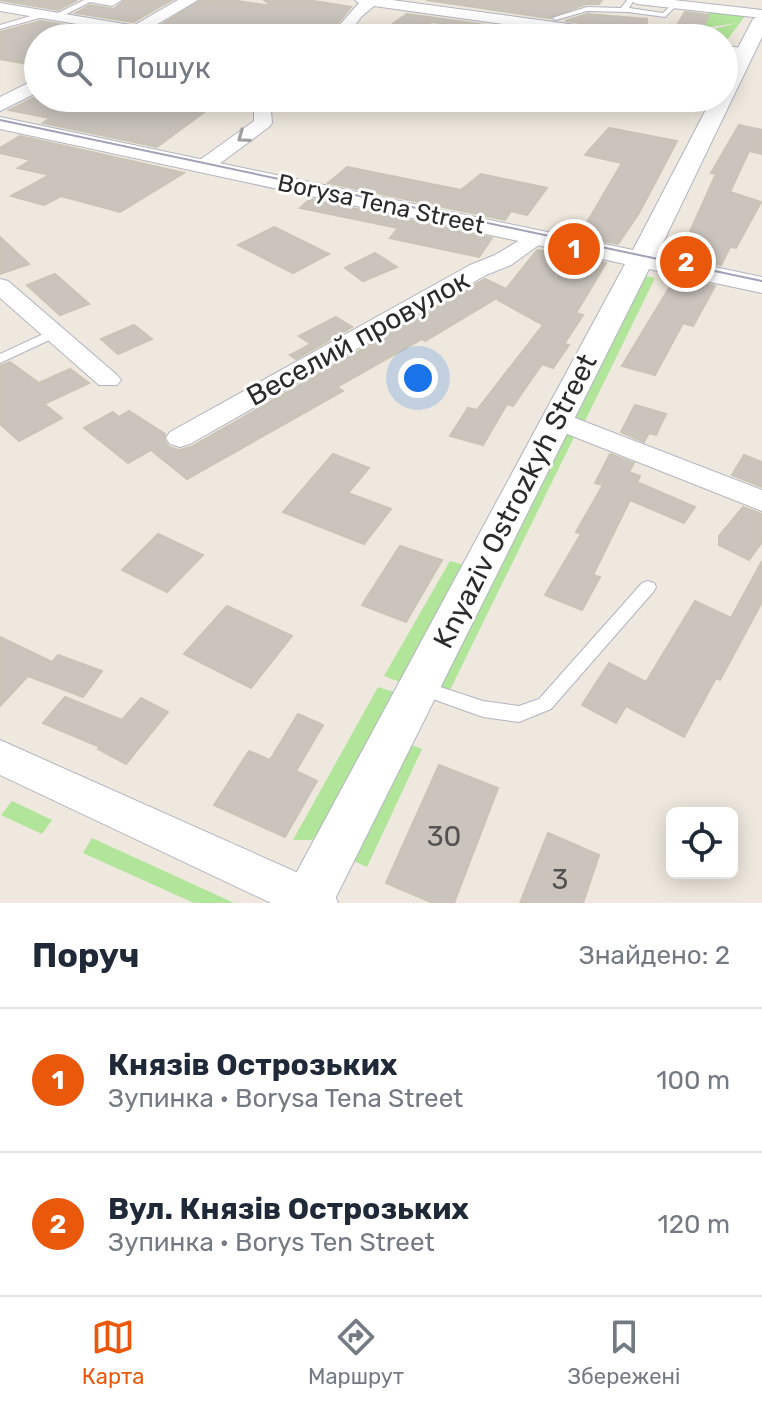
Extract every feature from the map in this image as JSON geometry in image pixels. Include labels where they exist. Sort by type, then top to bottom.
[{"type":"street","points":[[146,24],[190,0]]},
{"type":"street","points":[[349,24],[366,1],[526,24]]},
{"type":"street","points":[[632,5],[675,2],[762,17]]},
{"type":"street","points":[[0,7],[87,24]]},
{"type":"street","name":"Knyaziv Ostrozkyh Street","points":[[743,53],[762,17]]},
{"type":"street","points":[[0,105],[24,92]]},
{"type":"street","points":[[209,162],[263,123],[263,112]]},
{"type":"street","name":"Knyaziv Ostrozkyh Street","points":[[310,902],[715,112]]},
{"type":"street","points":[[0,114],[643,255],[762,274]]},
{"type":"street","name":"Borysa Tena Street","points":[[0,123],[209,162],[535,237],[643,255],[762,285]]},
{"type":"street","name":"Веселий провулок","points":[[180,438],[478,270],[503,260],[535,237]]},
{"type":"street","points":[[0,286],[108,380]]},
{"type":"street","points":[[557,420],[762,501]]},
{"type":"street","points":[[0,757],[310,902]]},
{"type":"lane","points":[[0,27],[50,15],[89,0],[112,4],[119,0]]},
{"type":"lane","points":[[631,0],[623,8],[632,5]]},
{"type":"lane","points":[[561,24],[587,9],[632,5]]},
{"type":"lane","points":[[0,359],[54,333]]},
{"type":"lane","points":[[419,687],[483,709],[519,714],[545,704],[648,587]]},
{"type":"green space","points":[[709,12],[745,16],[738,25],[703,24]]},
{"type":"green space","points":[[646,276],[655,278],[583,425],[573,422]]},
{"type":"green space","points":[[570,428],[577,431],[448,694],[439,690]]},
{"type":"green space","points":[[450,561],[464,565],[400,682],[384,676]]},
{"type":"green space","points":[[378,687],[394,692],[319,833],[312,840],[293,840]]},
{"type":"green space","points":[[412,745],[422,749],[367,867],[354,861]]},
{"type":"green space","points":[[12,801],[52,820],[42,834],[1,815]]},
{"type":"green space","points":[[92,838],[233,903],[194,903],[83,853]]},
{"type":"building","points":[[0,0],[77,0],[58,10]]},
{"type":"building","points":[[125,0],[172,0],[133,22],[76,13],[90,5],[114,9]]},
{"type":"building","points":[[201,0],[230,0],[272,6],[264,0],[308,0],[351,7],[337,24],[163,24]]},
{"type":"building","points":[[426,0],[602,0],[599,4],[586,4],[549,18]]},
{"type":"building","points":[[685,12],[709,15],[705,24],[678,24]]},
{"type":"building","points":[[407,14],[480,24],[432,22],[392,24]]},
{"type":"building","points":[[587,14],[647,19],[647,24],[565,21]]},
{"type":"building","points":[[41,21],[59,24],[30,24]]},
{"type":"building","points":[[24,26],[24,63],[0,59],[0,32]]},
{"type":"building","points":[[24,102],[24,112],[204,112],[157,147],[43,123],[50,118],[9,110]]},
{"type":"building","points":[[739,125],[762,130],[762,154],[749,151],[730,192],[761,202],[736,248],[730,247],[721,265],[685,258],[691,246],[684,245],[716,174],[711,173]]},
{"type":"building","points":[[609,128],[677,141],[639,213],[618,244],[579,236],[622,163],[585,155]]},
{"type":"building","points":[[20,136],[184,173],[120,212],[61,196],[44,205],[11,196],[50,175],[18,168],[31,160],[0,153],[0,148]]},
{"type":"building","points":[[347,167],[461,190],[481,174],[547,188],[527,215],[511,211],[505,220],[328,183]]},
{"type":"building","points":[[310,199],[492,238],[479,257],[390,238],[398,228],[300,208]]},
{"type":"building","points":[[274,227],[329,254],[293,273],[238,245]]},
{"type":"building","points":[[0,237],[29,264],[0,274]]},
{"type":"building","points":[[537,250],[606,263],[576,313],[583,315],[564,344],[569,345],[553,368],[542,364],[513,406],[507,404],[483,445],[450,436],[468,408],[477,410],[543,325],[498,300],[502,295],[425,341],[422,339],[337,387],[343,391],[187,479],[151,450],[128,463],[84,428],[113,412],[119,417],[129,411],[165,434],[164,440],[169,447],[179,450],[191,447],[485,279],[506,289]]},
{"type":"building","points":[[375,253],[397,267],[363,281],[345,268]]},
{"type":"building","points":[[55,274],[89,304],[60,315],[27,285]]},
{"type":"building","points":[[675,278],[715,286],[693,326],[683,323],[655,375],[622,366]]},
{"type":"building","points":[[336,317],[352,327],[296,359],[290,355],[311,344],[299,336]]},
{"type":"building","points":[[134,325],[152,339],[118,354],[101,339]]},
{"type":"building","points":[[10,362],[39,383],[70,369],[89,383],[44,404],[62,418],[19,441],[0,424],[0,366]]},
{"type":"building","points":[[635,405],[666,414],[656,435],[649,433],[644,442],[621,432]]},
{"type":"building","points":[[333,454],[369,468],[348,493],[391,509],[364,544],[283,512]]},
{"type":"building","points":[[610,454],[634,463],[629,472],[640,476],[637,482],[695,507],[684,523],[630,500],[593,575],[600,577],[582,610],[545,595],[581,534],[576,532],[603,485],[595,483]]},
{"type":"building","points":[[744,455],[762,462],[762,487],[732,475]]},
{"type":"building","points":[[743,507],[762,514],[762,542],[749,560],[719,545],[719,536]]},
{"type":"building","points":[[158,534],[203,555],[167,592],[122,570]]},
{"type":"building","points":[[400,546],[442,560],[406,622],[362,605]]},
{"type":"building","points":[[762,561],[762,602],[720,680],[716,678],[684,737],[626,706],[616,723],[582,705],[609,663],[646,682],[695,601],[731,618]]},
{"type":"building","points":[[227,606],[292,636],[251,688],[184,654]]},
{"type":"building","points":[[0,637],[52,662],[58,655],[102,671],[83,697],[28,676],[0,706]]},
{"type":"building","points":[[65,697],[122,720],[141,698],[168,712],[126,764],[98,749],[100,747],[43,723]]},
{"type":"building","points":[[298,714],[323,725],[296,771],[317,781],[285,837],[214,805],[249,751],[270,760]]},
{"type":"building","points":[[439,765],[498,788],[454,903],[433,903],[386,883]]},
{"type":"building","points":[[548,833],[599,855],[583,903],[520,903]]},
{"type":"tram line","points":[[0,120],[762,281]]},
{"type":"place","name":"Князів Острозьких","points":[[574,249]]},
{"type":"place","name":"Вул. Князів Острозьких","points":[[686,262]]}]
